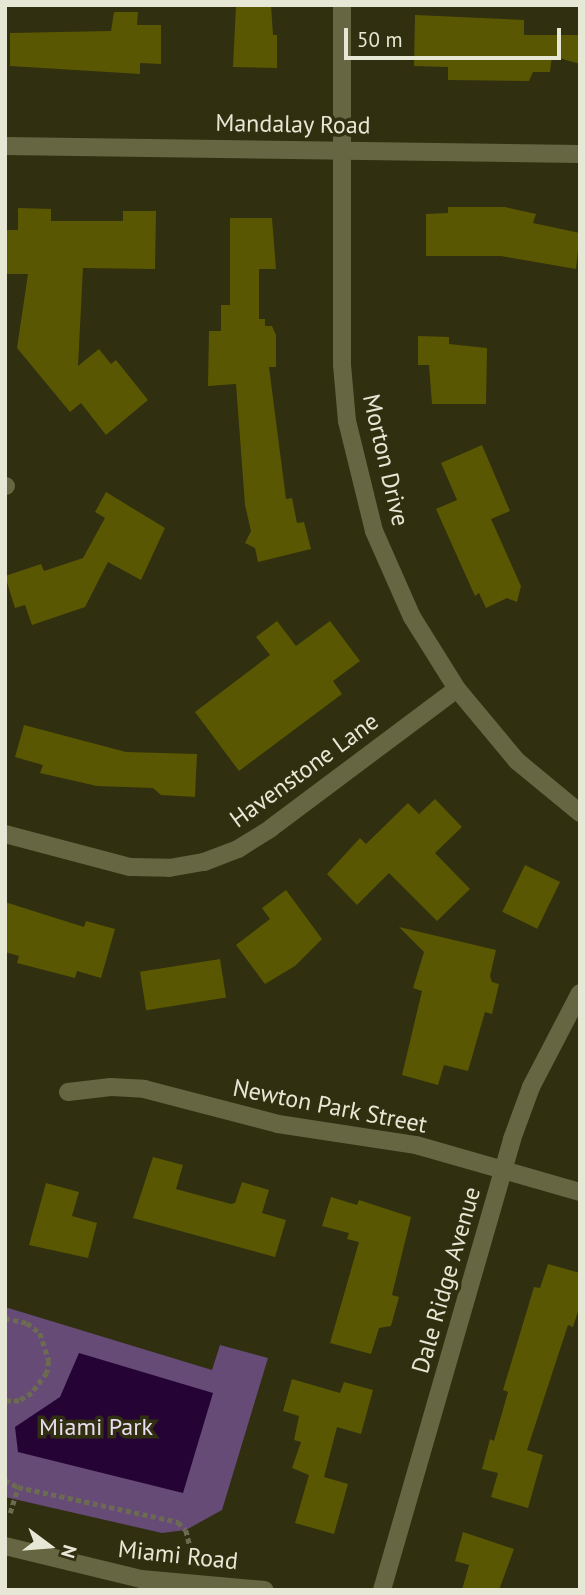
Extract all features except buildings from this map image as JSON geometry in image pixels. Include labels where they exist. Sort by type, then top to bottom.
[{"type":"street","name":"Morton Drive","points":[[342,5],[342,365],[359,477],[393,578],[457,689],[517,761],[580,813]]},
{"type":"street","name":"Mandalay Road","points":[[5,146],[580,155]]},
{"type":"street","name":"Havenstone Lane","points":[[5,834],[130,867],[169,868],[204,862],[239,849],[271,828],[457,689]]},
{"type":"street","name":"Dale Ridge Avenue","points":[[382,1590],[504,1169],[531,1087],[580,993]]},
{"type":"street","name":"Newton Park Street","points":[[68,1092],[111,1087],[144,1089],[264,1122],[416,1146],[580,1192]]},
{"type":"street","name":"Miami Road","points":[[5,1546],[141,1579],[265,1590]]},
{"type":"path","points":[[5,1318],[27,1323],[40,1333],[48,1361],[47,1373],[32,1393],[19,1401],[5,1401]]},
{"type":"path","points":[[5,1480],[18,1487],[178,1522],[191,1550]]},
{"type":"path","points":[[10,1513],[18,1487]]},
{"type":"green space","name":"Miami Park","points":[[5,1307],[212,1370],[220,1345],[268,1358],[222,1510],[186,1530],[162,1533],[5,1497]]},
{"type":"shaded area","points":[[79,1353],[213,1393],[183,1493],[18,1452],[15,1427],[60,1397]]}]
